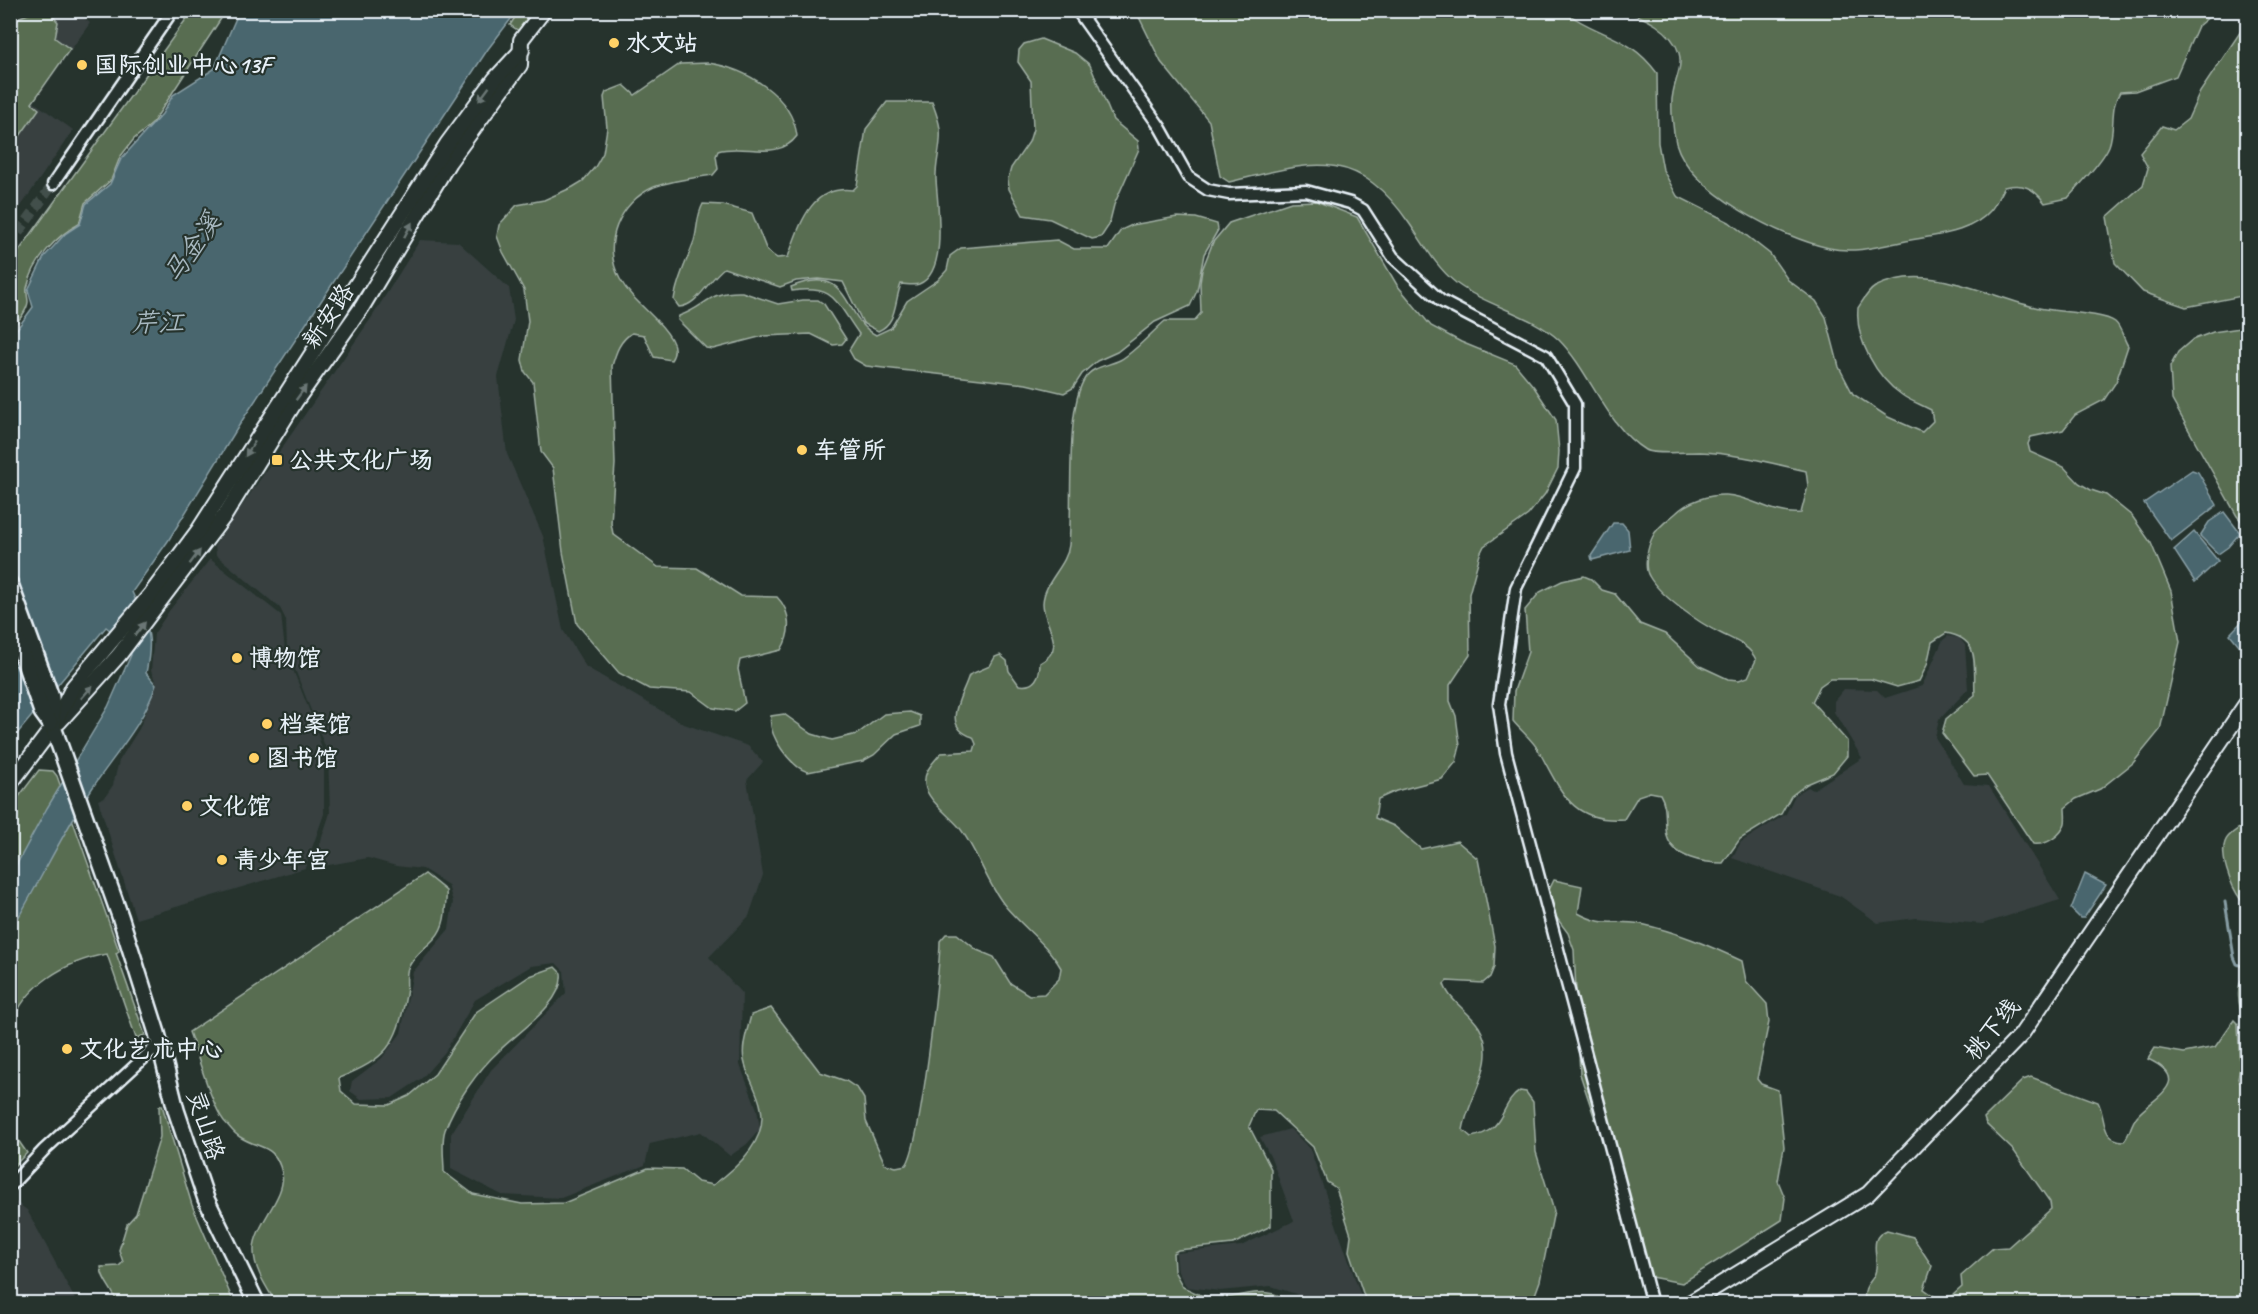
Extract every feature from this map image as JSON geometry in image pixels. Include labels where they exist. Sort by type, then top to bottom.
[{"type":"highway","points":[[10,584],[53,727]]},
{"type":"highway","points":[[10,620],[46,702]]},
{"type":"highway","name":"灵山路","points":[[53,727],[140,980],[176,1110],[206,1198],[256,1304]]},
{"type":"main road","name":"新安路","points":[[156,599],[225,515],[295,402],[362,307],[449,162],[520,65],[521,40],[544,10]]},
{"type":"main road","points":[[10,784],[53,727],[73,687],[111,642],[156,599]]},
{"type":"main road","points":[[53,727],[68,714],[119,655],[156,599]]},
{"type":"main road","name":"桃下线","points":[[1688,1304],[1868,1194],[2021,1035],[2247,701]]},
{"type":"street","points":[[53,184],[173,10]]},
{"type":"street","points":[[1077,10],[1160,127],[1188,177],[1208,190],[1229,194],[1306,191],[1350,203],[1363,210],[1393,257],[1441,301],[1546,356],[1575,404],[1575,468],[1516,588],[1499,704],[1506,753],[1652,1304]]},
{"type":"street","points":[[10,1186],[44,1150],[159,1044]]},
{"type":"shaded area","points":[[74,10],[90,23],[34,102],[73,130],[11,221],[10,20],[21,17],[20,11]]},
{"type":"shaded area","points":[[420,240],[458,242],[509,288],[514,320],[498,377],[507,454],[543,536],[563,630],[586,667],[684,724],[748,746],[763,762],[747,780],[763,875],[749,916],[709,957],[742,994],[740,1065],[757,1109],[760,1129],[747,1144],[730,1156],[701,1132],[650,1144],[645,1165],[561,1198],[502,1195],[451,1169],[451,1134],[491,1070],[566,993],[564,971],[556,963],[531,966],[475,1000],[445,1052],[422,1078],[392,1098],[361,1099],[350,1091],[352,1081],[382,1058],[401,1033],[413,972],[449,929],[453,902],[448,885],[423,869],[396,866],[368,858],[312,868],[330,813],[328,754],[287,649],[286,620],[280,608],[216,555],[215,545],[372,317]]},
{"type":"shaded area","points":[[210,559],[281,615],[285,650],[316,727],[324,757],[324,814],[305,868],[136,919],[98,800],[105,797],[113,785],[119,761],[139,729],[157,685],[151,671],[154,634]]},
{"type":"shaded area","points":[[1948,636],[1959,638],[1965,645],[1968,689],[1939,720],[1935,737],[1964,784],[1989,786],[2060,900],[1982,924],[1916,918],[1878,923],[1840,896],[1732,858],[1741,842],[1786,814],[1795,795],[1808,787],[1813,790],[1862,758],[1834,712],[1834,701],[1844,689],[1877,690],[1885,698],[1922,686],[1943,640]]},
{"type":"shaded area","points":[[1290,1129],[1310,1149],[1362,1299],[1366,1303],[1302,1303],[1296,1294],[1271,1286],[1220,1291],[1187,1287],[1178,1272],[1176,1253],[1241,1246],[1294,1221],[1272,1160],[1260,1137]]},
{"type":"shaded area","points":[[13,1200],[27,1210],[77,1303],[11,1303],[10,1204]]},
{"type":"green space","points":[[37,11],[51,14],[58,22],[55,38],[70,49],[32,103],[39,109],[17,140],[11,141],[11,20]]},
{"type":"green space","points":[[192,11],[226,11],[152,124],[134,139],[120,157],[111,180],[85,203],[79,224],[54,242],[40,259],[27,288],[26,309],[11,329],[11,262]]},
{"type":"green space","points":[[519,11],[537,11],[519,31],[510,25]]},
{"type":"green space","points":[[1136,11],[1564,11],[1577,20],[1624,43],[1646,60],[1657,73],[1658,143],[1663,170],[1677,196],[1729,222],[1770,254],[1788,280],[1816,301],[1826,317],[1839,367],[1853,394],[1888,417],[1922,432],[1933,421],[1931,410],[1905,397],[1884,378],[1869,356],[1860,332],[1858,308],[1875,287],[1895,280],[1915,277],[1936,279],[1957,283],[2039,308],[2090,315],[2115,322],[2128,346],[2116,382],[2104,400],[2075,415],[2063,430],[2031,437],[2028,444],[2030,452],[2064,467],[2079,483],[2106,495],[2132,516],[2151,543],[2171,591],[2180,642],[2160,730],[2133,763],[2100,789],[2076,799],[2065,808],[2065,823],[2057,836],[2043,843],[2033,844],[1987,775],[1974,776],[1942,733],[1946,719],[1975,695],[1974,664],[1970,647],[1958,636],[1946,633],[1932,642],[1927,665],[1919,681],[1897,687],[1871,679],[1830,679],[1820,686],[1812,702],[1847,741],[1847,756],[1833,773],[1807,784],[1791,796],[1781,814],[1740,839],[1723,863],[1690,858],[1676,850],[1667,836],[1665,809],[1660,794],[1650,792],[1638,796],[1624,819],[1606,819],[1580,810],[1563,793],[1531,740],[1513,721],[1514,691],[1528,652],[1525,610],[1540,592],[1562,581],[1584,576],[1591,579],[1602,590],[1615,594],[1640,624],[1665,634],[1700,666],[1728,679],[1739,680],[1748,677],[1756,660],[1750,650],[1691,616],[1654,584],[1646,567],[1649,545],[1657,529],[1663,523],[1692,502],[1706,497],[1735,496],[1781,512],[1801,513],[1808,486],[1806,471],[1726,454],[1662,453],[1645,450],[1632,440],[1609,413],[1580,367],[1559,340],[1535,323],[1481,298],[1456,283],[1436,262],[1389,198],[1369,181],[1349,170],[1329,166],[1307,166],[1283,169],[1229,182],[1220,176],[1209,121],[1161,62]]},
{"type":"green space","points":[[1623,11],[2216,11],[2198,26],[2176,76],[2135,91],[2120,92],[2115,105],[2109,146],[2097,165],[2068,198],[2045,203],[2032,190],[2022,186],[2004,187],[1996,203],[1982,219],[1962,229],[1877,247],[1838,250],[1810,243],[1764,223],[1740,210],[1699,179],[1685,161],[1675,138],[1672,98],[1680,63],[1679,53],[1670,37],[1656,25],[1640,16]]},
{"type":"green space","points":[[2247,22],[2247,295],[2186,307],[2143,292],[2115,263],[2107,217],[2143,185],[2148,168],[2140,153],[2162,126],[2174,130],[2188,119],[2200,92]]},
{"type":"green space","points":[[1041,39],[1075,53],[1090,65],[1113,120],[1138,141],[1139,149],[1114,205],[1109,225],[1101,237],[1092,239],[1050,219],[1023,215],[1009,189],[1008,179],[1011,168],[1029,142],[1033,129],[1031,81],[1018,62],[1019,50],[1024,44]]},
{"type":"green space","points":[[708,63],[737,71],[764,86],[786,108],[797,136],[789,144],[771,150],[728,149],[718,151],[716,156],[718,169],[713,175],[654,187],[631,203],[617,226],[612,252],[620,279],[625,288],[666,331],[672,342],[674,355],[671,360],[654,357],[644,335],[632,333],[621,343],[615,356],[612,366],[615,464],[611,523],[613,534],[658,567],[697,568],[741,596],[777,597],[782,603],[788,623],[784,644],[781,650],[740,660],[738,669],[745,703],[735,711],[713,708],[691,692],[649,689],[619,673],[577,624],[563,552],[553,468],[541,452],[533,382],[525,372],[522,360],[528,321],[524,290],[497,236],[499,225],[517,205],[544,200],[573,187],[583,181],[595,167],[603,153],[607,128],[604,97],[606,92],[624,85],[635,95],[680,64]]},
{"type":"green space","points":[[887,102],[932,102],[939,122],[940,135],[936,173],[939,220],[938,252],[928,277],[919,284],[901,284],[889,323],[878,331],[863,323],[843,282],[818,279],[796,281],[780,287],[724,268],[697,298],[686,306],[679,307],[674,300],[675,292],[694,241],[703,204],[723,205],[752,213],[767,251],[777,258],[788,257],[803,220],[817,201],[826,194],[838,190],[853,190],[857,186],[866,129]]},
{"type":"green space","points":[[1316,201],[1357,217],[1397,285],[1431,326],[1461,342],[1515,364],[1556,420],[1558,468],[1545,494],[1528,515],[1484,546],[1480,554],[1469,594],[1470,655],[1450,685],[1450,701],[1456,716],[1460,746],[1456,762],[1442,779],[1396,791],[1378,799],[1375,818],[1394,826],[1421,849],[1457,841],[1478,859],[1495,946],[1494,967],[1490,977],[1483,983],[1447,981],[1444,984],[1450,996],[1479,1027],[1485,1040],[1486,1053],[1481,1079],[1463,1130],[1471,1137],[1491,1129],[1513,1096],[1520,1091],[1526,1092],[1533,1102],[1536,1152],[1554,1211],[1540,1281],[1532,1303],[1369,1303],[1365,1299],[1349,1251],[1351,1235],[1336,1188],[1327,1182],[1313,1147],[1274,1111],[1256,1110],[1249,1126],[1271,1169],[1271,1226],[1233,1244],[1178,1250],[1173,1253],[1174,1271],[1183,1287],[1206,1297],[1226,1298],[1263,1292],[1295,1303],[276,1303],[258,1270],[254,1249],[260,1230],[280,1191],[282,1173],[279,1163],[271,1152],[238,1136],[219,1114],[189,1032],[425,874],[446,891],[443,923],[435,938],[418,954],[408,968],[407,992],[402,1012],[398,1027],[387,1049],[368,1064],[339,1078],[341,1091],[356,1104],[389,1105],[409,1096],[435,1074],[476,1012],[530,976],[555,967],[561,973],[556,995],[539,1016],[484,1067],[468,1087],[449,1119],[444,1134],[444,1172],[473,1194],[522,1204],[564,1203],[648,1168],[682,1169],[698,1182],[713,1185],[741,1162],[760,1132],[761,1108],[745,1066],[743,1049],[751,1015],[771,1008],[820,1072],[846,1081],[858,1089],[864,1099],[866,1121],[885,1164],[896,1167],[906,1165],[923,1095],[937,986],[940,941],[946,934],[957,934],[977,950],[994,957],[1010,983],[1029,995],[1044,994],[1059,979],[1061,968],[1055,959],[999,898],[966,836],[929,794],[925,778],[928,769],[941,753],[974,751],[976,744],[973,737],[957,726],[955,718],[969,675],[990,666],[995,657],[1000,655],[1007,661],[1009,671],[1019,685],[1029,685],[1038,676],[1040,663],[1053,650],[1054,643],[1043,603],[1047,588],[1064,560],[1069,545],[1072,434],[1079,392],[1088,374],[1125,357],[1165,321],[1194,321],[1201,313],[1202,270],[1213,242],[1229,223],[1291,202]]},
{"type":"green space","points":[[1177,217],[1196,218],[1217,224],[1218,230],[1204,254],[1197,291],[1190,306],[1155,322],[1117,352],[1097,361],[1082,374],[1073,388],[1064,393],[1026,384],[866,366],[854,359],[849,350],[859,334],[839,304],[826,293],[807,290],[792,291],[791,287],[811,281],[825,282],[836,287],[865,327],[876,335],[891,328],[907,301],[938,280],[947,270],[950,256],[961,248],[1057,240],[1074,249],[1108,249],[1121,230],[1132,225]]},
{"type":"green space","points":[[730,292],[742,292],[778,304],[818,300],[824,304],[846,339],[842,344],[833,345],[811,334],[763,336],[713,349],[706,348],[678,320],[679,316],[714,297]]},
{"type":"green space","points":[[2248,327],[2247,527],[2237,516],[2172,400],[2170,367],[2178,352],[2192,340],[2213,332]]},
{"type":"green space","points":[[910,712],[920,716],[920,726],[896,734],[874,755],[863,761],[808,772],[794,764],[788,757],[776,741],[771,724],[771,716],[784,714],[812,734],[832,740],[857,734],[884,714]]},
{"type":"green space","points":[[39,770],[53,771],[57,776],[119,951],[116,953],[145,1035],[136,1038],[107,954],[76,963],[48,978],[25,999],[11,1027],[11,807]]},
{"type":"green space","points":[[2247,823],[2247,900],[2241,900],[2233,887],[2224,860],[2224,851],[2228,837]]},
{"type":"green space","points":[[1554,880],[1582,886],[1578,913],[1587,918],[1603,922],[1632,923],[1654,927],[1742,961],[1746,981],[1767,1004],[1769,1022],[1757,1079],[1761,1084],[1778,1090],[1784,1147],[1778,1181],[1785,1198],[1782,1220],[1682,1283],[1651,1277],[1633,1247],[1627,1230],[1619,1195],[1616,1143],[1596,1122],[1580,1074],[1574,950],[1568,933],[1556,917],[1549,890]]},
{"type":"green space","points":[[2244,976],[2247,977],[2247,1025],[2244,1023],[2239,999],[2239,987]]},
{"type":"green space","points":[[2234,1020],[2238,1024],[2240,1068],[2238,1078],[2248,1098],[2247,1303],[1944,1303],[1962,1287],[1961,1276],[1993,1248],[2008,1247],[2051,1209],[2050,1202],[2014,1151],[1986,1124],[1984,1118],[2023,1080],[2031,1077],[2098,1102],[2107,1132],[2116,1140],[2124,1141],[2137,1116],[2161,1095],[2169,1081],[2168,1074],[2148,1059],[2155,1048],[2184,1053],[2215,1047]]},
{"type":"green space","points":[[162,1105],[192,1205],[234,1303],[117,1303],[103,1276],[101,1267],[119,1266],[123,1262],[119,1250],[127,1224],[136,1214],[160,1137],[159,1107]]},
{"type":"green space","points":[[11,1130],[27,1153],[11,1169]]},
{"type":"green space","points":[[1887,1230],[1913,1237],[1932,1266],[1924,1289],[1944,1303],[1865,1303],[1865,1290],[1875,1273],[1876,1241],[1881,1233]]},
{"type":"water","name":"芹江","points":[[239,11],[517,11],[488,49],[243,419],[168,541],[132,592],[148,631],[149,649],[146,673],[156,685],[136,727],[80,807],[11,930],[11,875],[47,808],[108,707],[131,655],[129,645],[106,627],[11,741],[11,337],[33,307],[28,290],[44,257],[65,234],[80,224],[86,204],[110,184],[121,159],[162,114],[173,95],[214,69]]},
{"type":"water","points":[[2192,470],[2198,472],[2217,505],[2171,541],[2144,503]]},
{"type":"water","points":[[2224,512],[2240,533],[2228,547],[2218,554],[2200,536],[2209,522]]},
{"type":"water","points":[[1613,523],[1622,523],[1628,530],[1630,550],[1592,560],[1591,556]]},
{"type":"water","points":[[2194,532],[2218,561],[2195,582],[2174,550]]},
{"type":"water","points":[[2247,616],[2247,655],[2230,634]]},
{"type":"water","points":[[2085,874],[2106,885],[2084,918],[2080,918],[2071,909]]},
{"type":"waterway","points":[[2225,902],[2234,957],[2237,964],[2248,969]]},
{"type":"tunnel","points":[[10,245],[53,184]]},
{"type":"place","name":"水文站","points":[[614,43]]},
{"type":"place","name":"国际创业中心13F","points":[[82,65]]},
{"type":"place","name":"车管所","points":[[802,450]]},
{"type":"place","name":"公共文化广场","points":[[277,460]]},
{"type":"place","name":"博物馆","points":[[237,658]]},
{"type":"place","name":"档案馆","points":[[267,724]]},
{"type":"place","name":"图书馆","points":[[254,758]]},
{"type":"place","name":"文化馆","points":[[187,806]]},
{"type":"place","name":"青少年宫","points":[[222,860]]},
{"type":"place","name":"文化艺术中心","points":[[67,1049]]},
{"type":"water label","name":"马金溪","points":[[192,248]]}]
